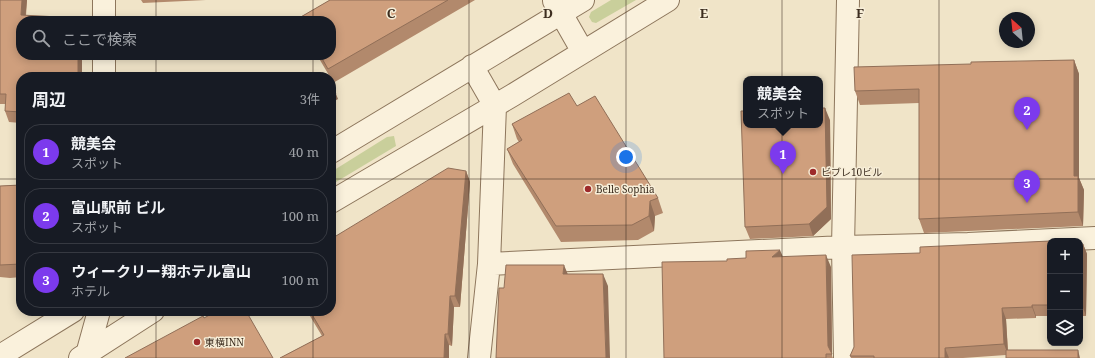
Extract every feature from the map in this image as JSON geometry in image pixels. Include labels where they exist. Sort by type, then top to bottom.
[{"type":"street","points":[[104,0],[104,16]]},
{"type":"street","points":[[336,149],[472,66],[557,7],[583,0]]},
{"type":"street","points":[[336,199],[495,106],[668,0]]},
{"type":"street","points":[[845,358],[843,247],[848,0]]},
{"type":"street","points":[[557,7],[583,52]]},
{"type":"street","points":[[104,60],[104,72]]},
{"type":"street","points":[[472,66],[495,106],[489,264],[479,358]]},
{"type":"street","points":[[489,264],[843,247],[968,244],[1095,238]]},
{"type":"street","points":[[0,356],[65,316]]},
{"type":"street","points":[[84,357],[97,316]]},
{"type":"street","points":[[84,357],[146,316]]},
{"type":"green space","points":[[611,0],[636,0],[596,23],[592,22],[589,17],[591,12]]},
{"type":"green space","points":[[394,136],[396,146],[336,182],[336,169],[387,137]]},
{"type":"building","points":[[0,0],[22,0],[21,15],[40,16],[16,16],[16,60],[78,60],[78,72],[16,72],[16,112],[5,111],[6,94],[0,94]]},
{"type":"building","points":[[330,0],[448,0],[328,69],[323,60],[336,60],[336,16],[302,16]]},
{"type":"building","points":[[1074,60],[1074,176],[1078,176],[1078,212],[919,219],[919,89],[855,91],[854,67],[971,64],[971,62]]},
{"type":"building","name":"Belle Sophia","points":[[569,93],[577,106],[595,96],[658,198],[650,201],[649,216],[632,225],[556,226],[507,149],[522,140],[512,124]]},
{"type":"building","points":[[823,108],[825,108],[827,207],[809,224],[745,227],[741,111],[743,111],[743,128],[823,128]]},
{"type":"building","points":[[448,168],[466,171],[455,296],[450,296],[448,334],[445,334],[444,358],[280,358],[324,335],[313,316],[336,316],[336,236]]},
{"type":"building","points":[[16,185],[16,264],[0,265],[0,186]]},
{"type":"building","points":[[1047,241],[1047,305],[1002,308],[1004,344],[945,348],[945,358],[874,358],[874,356],[850,356],[854,347],[852,255],[920,253],[920,247]]},
{"type":"building","points":[[780,250],[772,257],[826,255],[828,346],[832,354],[826,354],[826,358],[664,358],[662,262],[727,261],[727,259],[746,258],[746,251]]},
{"type":"building","points":[[506,265],[564,265],[563,274],[603,274],[606,358],[496,358],[499,288],[504,288]]},
{"type":"building","points":[[203,316],[204,318],[208,316],[249,316],[273,358],[125,358]]},
{"type":"building","points":[[1006,350],[1078,350],[1078,358],[1006,358]]},
{"type":"place","name":"富山駅前 ビル","points":[[1027,130]]},
{"type":"place","name":"ビブレ10ビル","points":[[813,172]]},
{"type":"place","name":"競美会","points":[[783,174]]},
{"type":"place","name":"Belle Sophia","points":[[588,189]]},
{"type":"place","name":"ウィークリー翔ホテル富山","points":[[1027,203]]},
{"type":"place","name":"東横INN","points":[[197,342]]}]
